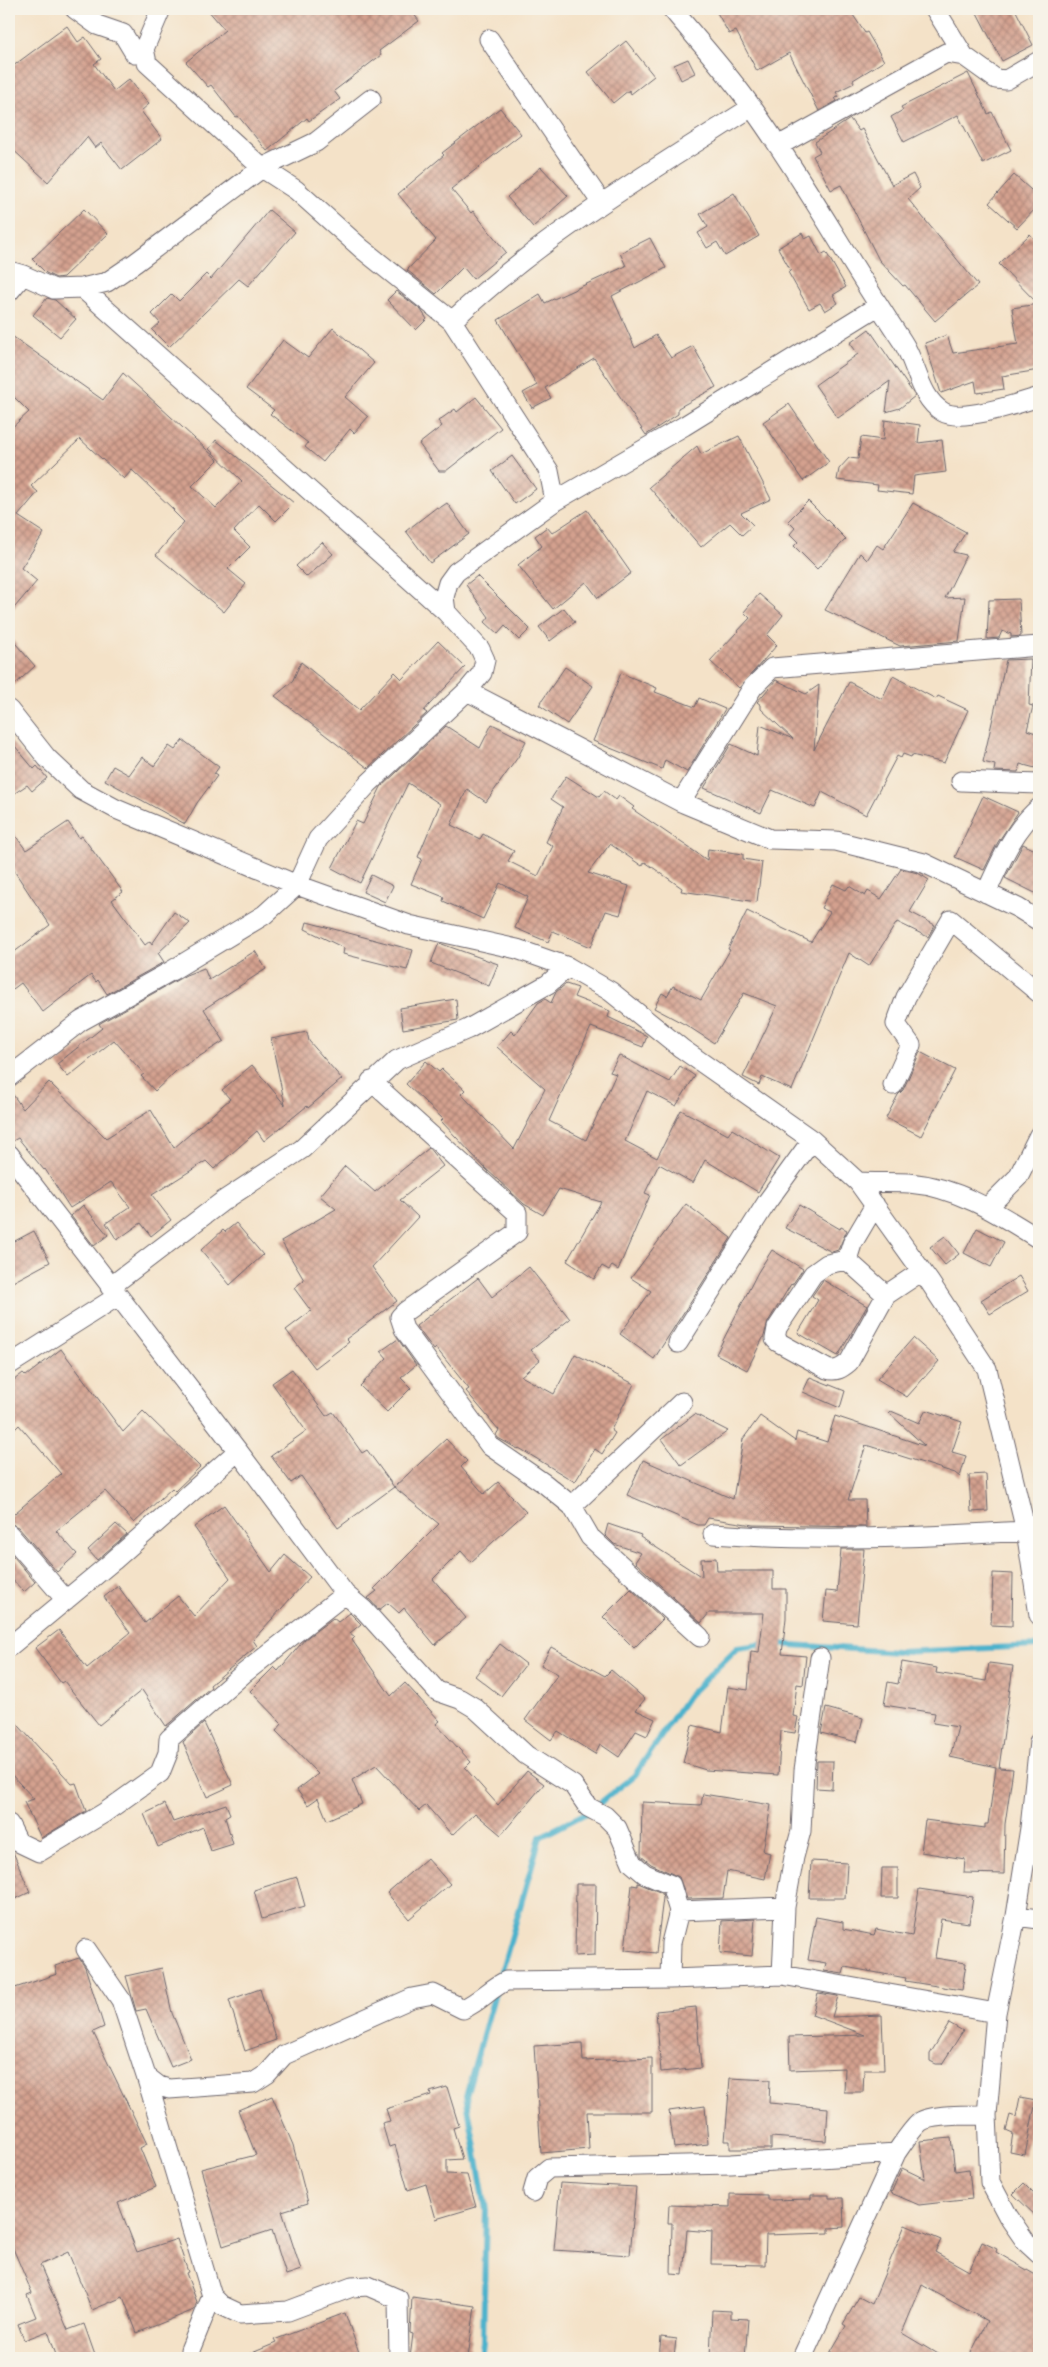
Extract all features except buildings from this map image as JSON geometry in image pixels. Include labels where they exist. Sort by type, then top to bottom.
[{"type":"street","points":[[76,9],[97,25],[123,34],[135,54],[144,49]]},
{"type":"street","points":[[162,9],[156,18],[144,49],[147,63],[262,168],[296,190],[362,249],[452,321],[549,471],[555,501]]},
{"type":"street","points":[[672,9],[752,107],[778,146],[878,306],[907,348],[930,401],[945,413],[986,413],[1039,397]]},
{"type":"street","points":[[934,9],[964,56],[996,80],[1006,80],[1039,61]]},
{"type":"street","points":[[489,39],[601,202]]},
{"type":"street","points":[[778,146],[946,53],[964,56]]},
{"type":"street","points":[[9,292],[16,273],[54,290],[82,288],[107,282],[262,168],[316,142],[371,99]]},
{"type":"street","points":[[452,321],[488,287],[601,202],[752,107]]},
{"type":"street","points":[[9,1077],[81,1021],[172,971],[264,915],[297,885],[318,839],[369,783],[467,691],[482,673],[484,660],[480,649],[446,612],[82,288]]},
{"type":"street","points":[[446,612],[444,597],[448,583],[456,572],[555,501],[878,306]]},
{"type":"street","points":[[681,802],[753,687],[772,668],[1039,646]]},
{"type":"street","points":[[467,691],[681,802],[770,838],[836,841],[924,863],[1018,908],[1039,921]]},
{"type":"street","points":[[9,710],[47,758],[81,790],[116,809],[297,885],[409,926],[517,949],[568,967],[610,991],[680,1048],[812,1140],[858,1182],[922,1271],[987,1369],[1026,1531],[1039,1615]]},
{"type":"street","points":[[961,782],[1039,784]]},
{"type":"street","points":[[986,893],[1008,847],[1030,816],[1039,808]]},
{"type":"street","points":[[893,1085],[911,1046],[896,1024],[906,997],[951,920],[1039,993]]},
{"type":"street","points":[[9,1365],[114,1291],[222,1201],[302,1149],[396,1060],[468,1029],[548,984],[568,967]]},
{"type":"street","points":[[371,1082],[517,1213],[517,1232],[406,1310],[400,1317],[404,1329],[490,1446],[545,1484],[572,1506],[590,1537],[700,1637]]},
{"type":"street","points":[[988,1207],[1018,1177],[1039,1135]]},
{"type":"street","points":[[678,1344],[766,1202],[812,1140]]},
{"type":"street","points":[[9,1154],[238,1451],[345,1594],[364,1610],[437,1691],[460,1698],[475,1708],[526,1755],[573,1785],[585,1802],[606,1816],[618,1828],[632,1863],[645,1874],[671,1885],[679,1911],[671,1943],[670,1979]]},
{"type":"street","points":[[858,1182],[911,1183],[962,1196],[988,1207],[1039,1239]]},
{"type":"street","points":[[847,1260],[852,1244],[875,1205]]},
{"type":"street","points":[[847,1260],[827,1264],[813,1274],[777,1328],[775,1338],[778,1342],[832,1370],[843,1368],[849,1362],[886,1295],[922,1271]]},
{"type":"street","points":[[847,1260],[886,1295]]},
{"type":"street","points":[[572,1506],[682,1402]]},
{"type":"street","points":[[9,1647],[238,1451]]},
{"type":"street","points":[[713,1534],[780,1539],[918,1537],[1026,1531]]},
{"type":"street","points":[[9,1534],[66,1600]]},
{"type":"street","points":[[9,1824],[18,1842],[40,1852],[104,1813],[160,1773],[168,1753],[169,1739],[178,1729],[345,1594]]},
{"type":"street","points":[[782,1975],[785,1907],[801,1831],[804,1770],[820,1658]]},
{"type":"street","points":[[1039,1742],[1030,1828],[1016,1916],[996,2013],[987,2115],[990,2182],[1026,2242],[1039,2254]]},
{"type":"street","points":[[679,1911],[785,1907]]},
{"type":"street","points":[[1016,1916],[1039,1919]]},
{"type":"street","points":[[86,1950],[121,2000],[146,2076],[212,2296],[221,2305],[240,2314],[288,2311],[352,2287],[368,2286],[398,2299],[399,2358]]},
{"type":"street","points":[[146,2076],[159,2086],[169,2089],[252,2083],[267,2074],[284,2056],[412,1998],[432,1994],[471,2006],[492,1987],[506,1981],[670,1979],[782,1975],[996,2013]]},
{"type":"street","points":[[802,2358],[896,2153],[921,2121],[938,2117],[987,2115]]},
{"type":"street","points":[[533,2192],[537,2178],[550,2168],[730,2164],[896,2153]]},
{"type":"street","points":[[190,2358],[190,2350],[212,2296]]},
{"type":"waterway","points":[[499,1981],[540,1837],[590,1811],[635,1775],[688,1696],[737,1648],[766,1644]]},
{"type":"waterway","points":[[776,1644],[898,1652],[1039,1646]]},
{"type":"waterway","points":[[481,2358],[486,2210],[466,2096],[495,1993]]}]
